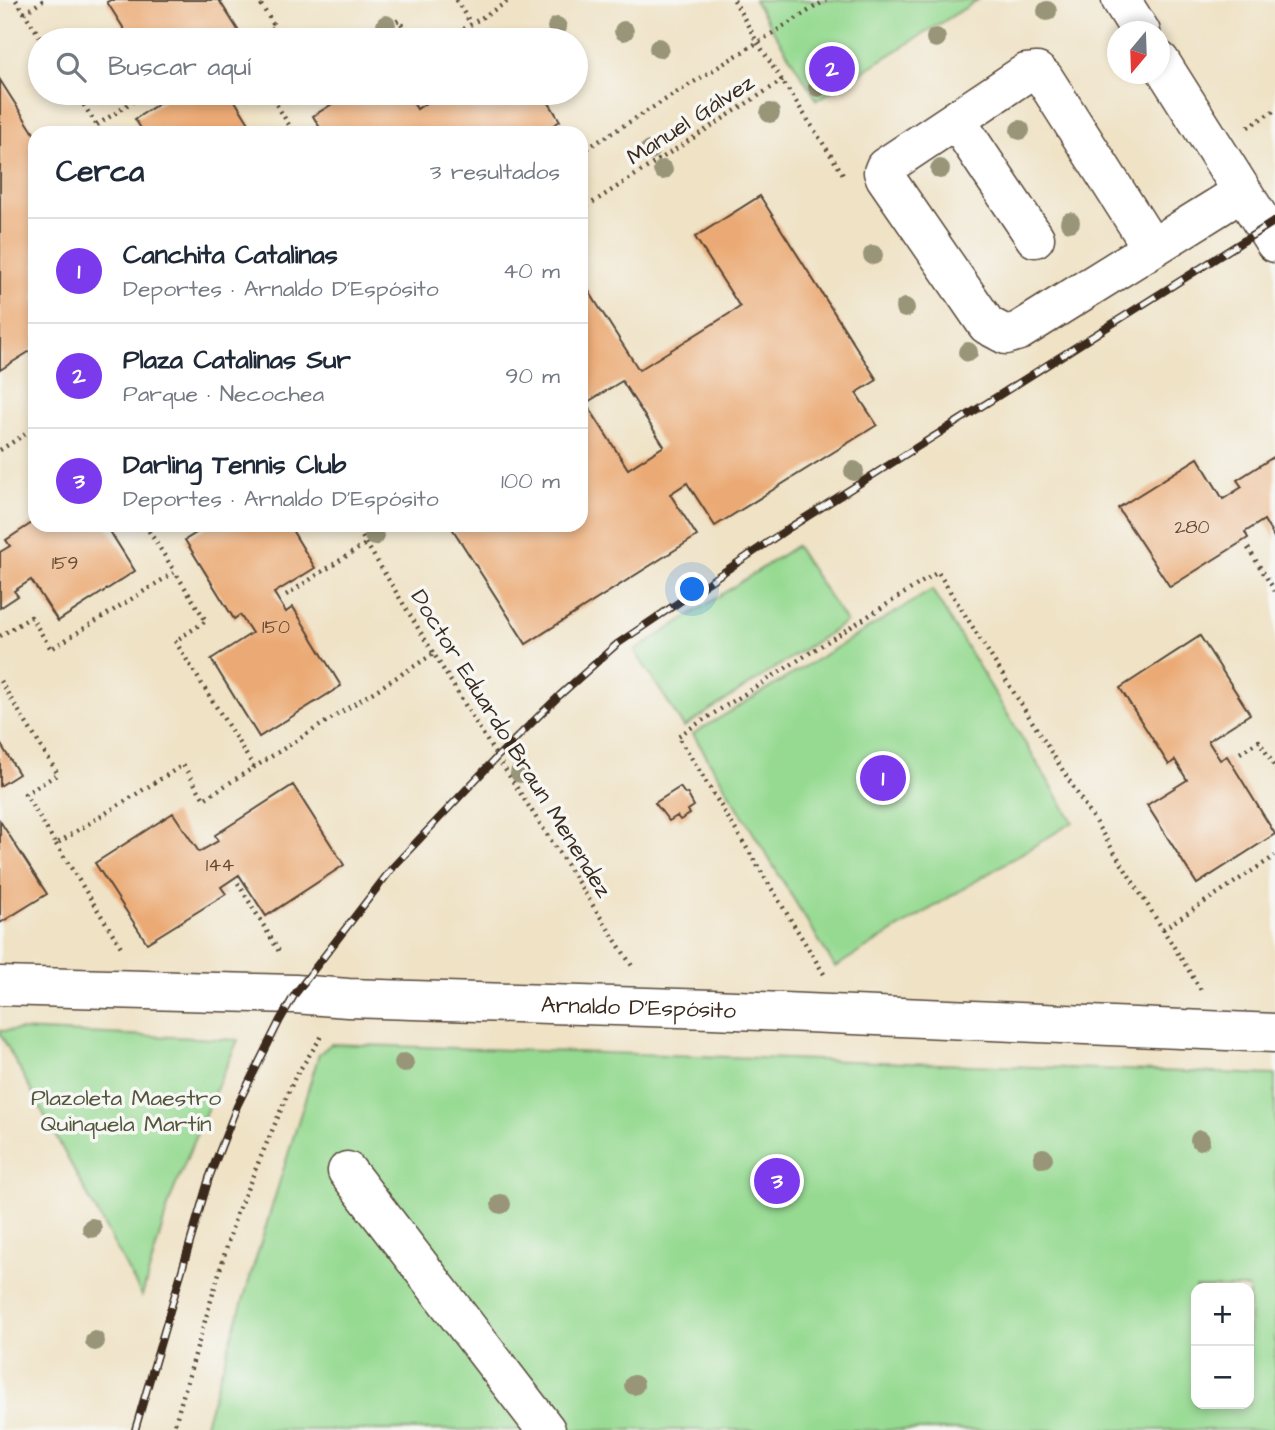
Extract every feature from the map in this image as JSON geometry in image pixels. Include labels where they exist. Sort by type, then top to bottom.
[{"type":"street","points":[[1121,0],[1134,21]]},
{"type":"street","points":[[1152,247],[1044,78],[1037,72],[1026,73],[885,167],[883,172],[987,325],[1006,335],[1019,331],[1242,192]]},
{"type":"street","points":[[1170,77],[1275,243]]},
{"type":"street","points":[[956,120],[1035,239]]},
{"type":"street","name":"Arnaldo D'Espósito","points":[[0,986],[712,1009],[1275,1033]]},
{"type":"street","points":[[347,1171],[545,1430]]},
{"type":"path","points":[[16,0],[34,28]]},
{"type":"path","points":[[24,13],[44,0]]},
{"type":"path","points":[[258,0],[273,28]]},
{"type":"path","points":[[456,0],[471,24]]},
{"type":"path","points":[[465,28],[510,0]]},
{"type":"path","points":[[588,148],[826,0]]},
{"type":"path","points":[[386,28],[399,20],[404,28]]},
{"type":"path","name":"Manuel Gálvez","points":[[588,205],[783,80]]},
{"type":"path","points":[[84,105],[97,125],[128,105]]},
{"type":"path","points":[[278,105],[290,126]]},
{"type":"path","points":[[0,450],[28,432]]},
{"type":"path","points":[[149,532],[206,621],[175,641],[254,767]]},
{"type":"path","name":"Doctor Eduardo Braun Menendez","points":[[360,532],[497,757],[633,967]]},
{"type":"path","points":[[286,595],[367,543]]},
{"type":"path","points":[[1248,548],[1275,591]]},
{"type":"path","points":[[0,636],[31,617],[51,649],[175,572]]},
{"type":"path","points":[[826,977],[678,736],[938,572],[1203,992]]},
{"type":"path","points":[[56,844],[183,765],[204,799],[435,653]]},
{"type":"path","points":[[0,681],[58,774],[25,794],[124,951]]},
{"type":"path","points":[[1240,753],[1259,741],[1275,767]]},
{"type":"path","points":[[1163,929],[1275,856]]},
{"type":"path","points":[[238,883],[280,953],[279,960]]},
{"type":"path","points":[[173,1430],[236,1215],[295,1077],[348,998]]},
{"type":"green space","points":[[754,0],[978,0],[817,100]]},
{"type":"green space","points":[[796,546],[846,622],[684,727],[635,651]]},
{"type":"green space","points":[[932,590],[1073,822],[835,967],[693,734]]},
{"type":"green space","name":"Plazoleta Maestro Quinquela Martín","points":[[18,1030],[238,1040],[171,1197],[142,1296],[0,1033]]},
{"type":"green space","points":[[331,1044],[1275,1075],[1275,1430],[203,1430],[319,1054]]},
{"type":"building","points":[[219,0],[237,28],[123,28],[107,2]]},
{"type":"building","points":[[0,80],[29,126],[28,352],[0,370]]},
{"type":"building","points":[[157,105],[238,105],[251,126],[140,126],[135,119]]},
{"type":"building","points":[[331,105],[414,105],[417,109],[423,105],[550,105],[560,121],[552,126],[319,126],[313,116]]},
{"type":"building","points":[[760,196],[877,380],[856,393],[877,425],[715,526],[687,483],[670,494],[697,536],[526,644],[454,532],[588,532],[588,406],[628,469],[664,446],[622,381],[588,402],[588,290],[639,370],[740,307],[695,237]]},
{"type":"building","points":[[1275,456],[1275,539],[1264,520],[1245,532],[1248,538],[1170,587],[1118,508],[1198,458],[1223,499],[1242,487],[1237,480]]},
{"type":"building","points":[[28,526],[28,532],[110,532],[135,571],[58,621],[31,580],[14,591],[18,596],[0,608],[0,552],[10,546],[6,540]]},
{"type":"building","points":[[198,532],[293,532],[315,568],[274,593],[286,612],[293,607],[341,686],[259,737],[211,659],[252,633],[240,615],[234,619],[185,540]]},
{"type":"building","points":[[1200,636],[1250,714],[1208,741],[1220,760],[1227,756],[1275,834],[1197,884],[1147,805],[1187,780],[1175,760],[1169,765],[1120,688]]},
{"type":"building","points":[[0,743],[19,774],[0,786]]},
{"type":"building","points":[[293,785],[344,865],[266,916],[239,875],[221,887],[226,894],[147,943],[95,863],[173,813],[199,852],[218,841],[215,835]]},
{"type":"building","points":[[680,787],[694,806],[688,810],[690,814],[680,820],[677,816],[669,821],[655,803]]},
{"type":"building","points":[[0,821],[47,894],[0,923]]},
{"type":"railway","points":[[135,1430],[209,1178],[237,1106],[295,994],[393,867],[497,757],[617,644],[789,528],[1275,221]]},
{"type":"place","name":"Plaza Catalinas Sur","points":[[832,69]]},
{"type":"place","name":"Canchita Catalinas","points":[[883,778]]},
{"type":"place","name":"Darling Tennis Club","points":[[777,1181]]}]
